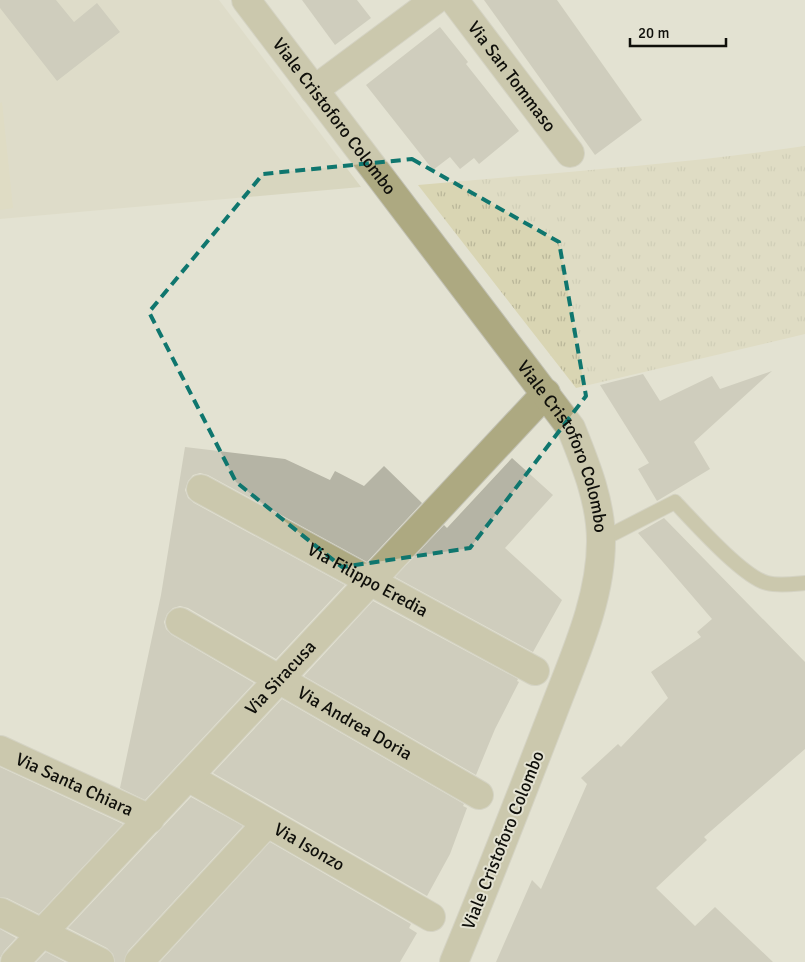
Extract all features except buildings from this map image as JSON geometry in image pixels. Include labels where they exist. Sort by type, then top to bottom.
[{"type":"street","name":"Viale Cristoforo Colombo","points":[[246,0],[546,393],[570,428],[587,468],[596,504],[601,540],[596,586],[586,625],[506,836],[454,962]]},
{"type":"street","points":[[314,90],[435,0]]},
{"type":"street","name":"Via San Tommaso","points":[[454,0],[570,153]]},
{"type":"street","name":"Via Siracusa","points":[[15,962],[372,582],[546,393]]},
{"type":"street","name":"Via Filippo Eredia","points":[[201,488],[535,671]]},
{"type":"street","name":"Via Andrea Doria","points":[[180,622],[479,796]]},
{"type":"street","name":"Via Santa Chiara","points":[[0,750],[150,819]]},
{"type":"street","name":"Via Isonzo","points":[[188,777],[430,917]]},
{"type":"street","points":[[139,962],[267,823]]},
{"type":"street","points":[[0,912],[100,962]]},
{"type":"lane","points":[[601,540],[675,502],[746,573],[766,583],[787,585],[805,583]]},
{"type":"highlighted area","points":[[412,159],[559,242],[586,396],[470,548],[342,567],[236,482],[149,312],[263,174]]},
{"type":"shaded area","points":[[0,0],[219,0],[361,187],[0,219]]},
{"type":"green space","points":[[2,102],[13,208],[0,210],[0,103]]},
{"type":"green space","points":[[805,146],[805,334],[576,388],[418,185],[660,164]]}]
